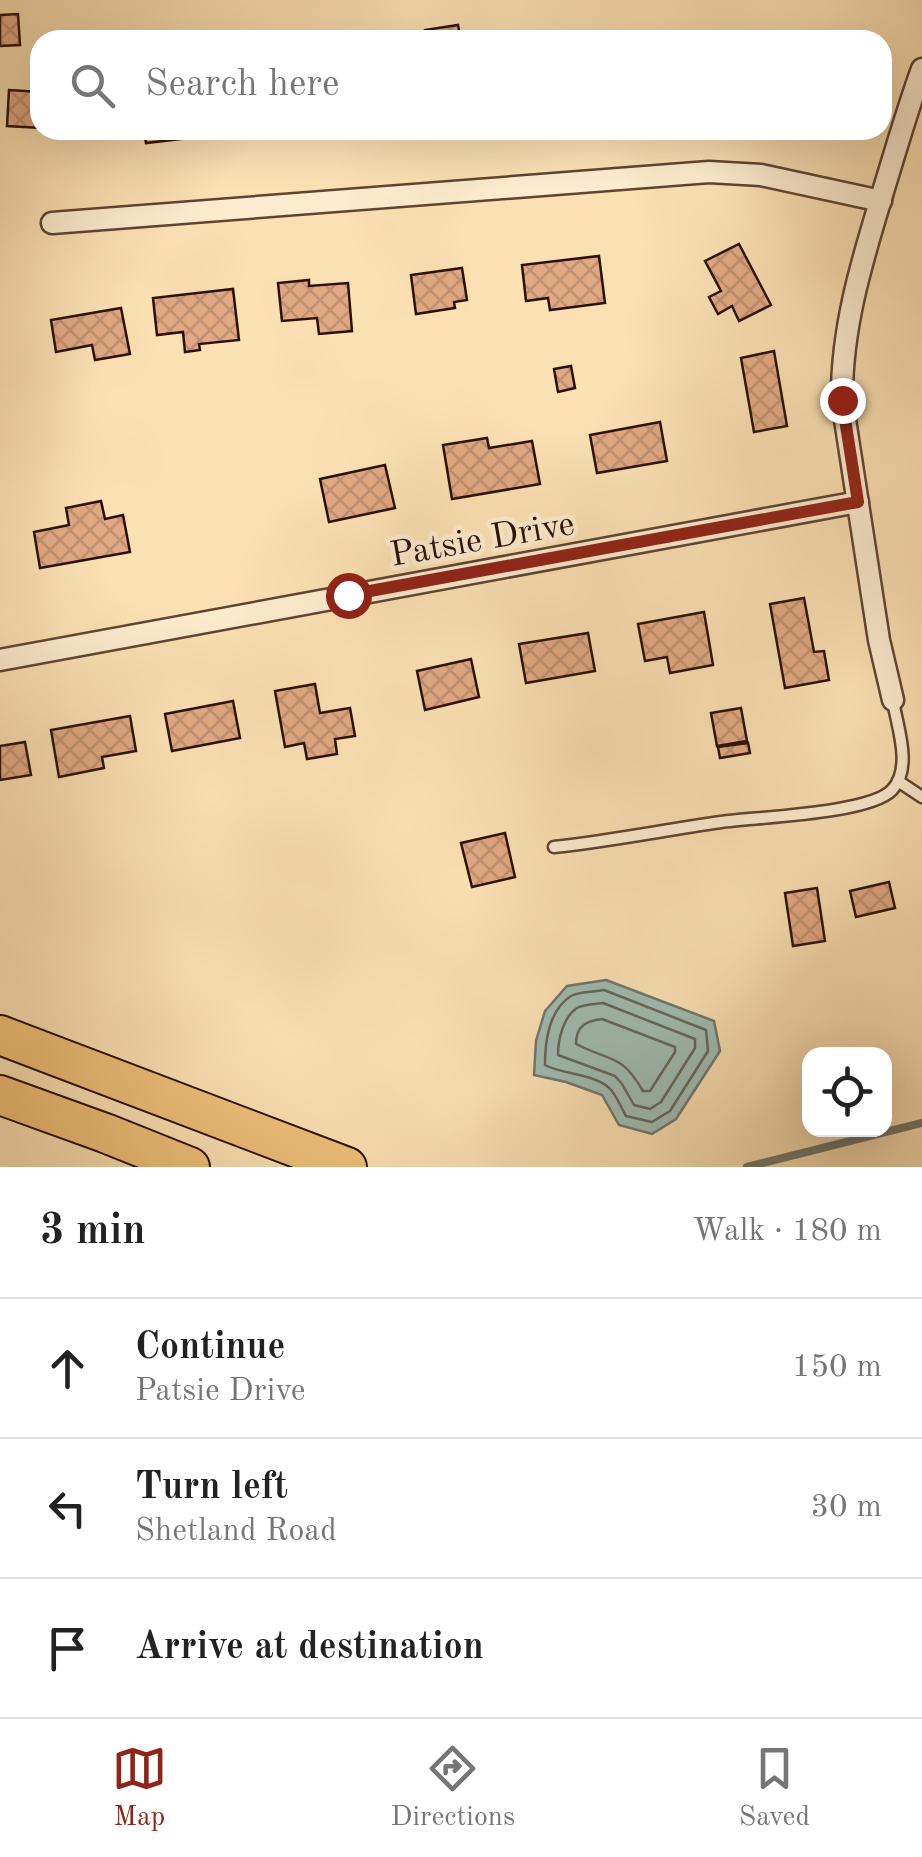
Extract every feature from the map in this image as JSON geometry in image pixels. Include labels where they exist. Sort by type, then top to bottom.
[{"type":"highway","points":[[0,1035],[345,1165]]},
{"type":"highway","points":[[0,1095],[190,1167]]},
{"type":"street","points":[[893,700],[879,640],[842,400],[842,374],[857,282],[922,69]]},
{"type":"street","points":[[52,223],[709,172],[761,175],[881,200]]},
{"type":"street","name":"Patsie Drive","points":[[0,660],[858,502]]},
{"type":"lane","points":[[554,847],[620,840],[718,822],[786,816],[884,796],[893,789],[902,768],[893,700]]},
{"type":"lane","points":[[898,780],[922,797]]},
{"type":"water","points":[[606,980],[714,1021],[720,1051],[676,1119],[652,1134],[619,1125],[602,1095],[534,1075],[536,1041],[545,1011],[567,986]]},
{"type":"building","points":[[18,14],[20,45],[0,46],[0,15]]},
{"type":"building","points":[[458,25],[459,30],[425,30]]},
{"type":"building","points":[[9,90],[30,91],[30,127],[7,126]]},
{"type":"building","points":[[739,244],[771,305],[739,321],[732,306],[718,314],[709,297],[721,291],[705,261]]},
{"type":"building","points":[[599,256],[605,303],[550,310],[548,298],[526,301],[522,265]]},
{"type":"building","points":[[462,268],[467,300],[454,302],[455,308],[416,314],[411,275]]},
{"type":"building","points":[[309,280],[309,286],[348,283],[352,331],[319,334],[317,318],[282,321],[278,283]]},
{"type":"building","points":[[233,289],[239,340],[199,344],[200,350],[185,352],[183,332],[157,335],[153,298]]},
{"type":"building","points":[[121,308],[130,354],[95,360],[92,345],[56,352],[51,320]]},
{"type":"building","points":[[774,351],[787,426],[754,432],[741,358]]},
{"type":"building","points":[[571,366],[575,388],[558,392],[554,369]]},
{"type":"building","points":[[660,422],[667,461],[597,473],[590,435]]},
{"type":"building","points":[[487,438],[489,448],[532,441],[540,484],[452,499],[443,445]]},
{"type":"building","points":[[385,465],[395,508],[329,522],[320,479]]},
{"type":"building","points":[[101,501],[105,519],[123,515],[130,552],[40,568],[34,532],[69,525],[66,508]]},
{"type":"building","points":[[804,598],[814,652],[824,651],[829,680],[785,688],[770,604]]},
{"type":"building","points":[[704,612],[713,665],[670,673],[667,657],[645,661],[638,624]]},
{"type":"building","points":[[588,633],[595,671],[526,683],[519,644]]},
{"type":"building","points":[[471,659],[479,697],[425,710],[417,671]]},
{"type":"building","points":[[315,684],[320,713],[350,708],[355,736],[335,739],[337,754],[307,759],[304,743],[285,747],[275,691]]},
{"type":"building","points":[[233,701],[240,738],[172,751],[165,714]]},
{"type":"building","points":[[741,708],[747,741],[717,746],[711,713]]},
{"type":"building","points":[[130,716],[136,751],[102,757],[104,768],[59,777],[51,730]]},
{"type":"building","points":[[25,742],[31,775],[0,780],[0,746]]},
{"type":"building","points":[[748,743],[750,753],[720,758],[718,747]]},
{"type":"building","points":[[505,833],[515,877],[472,887],[461,843]]},
{"type":"building","points":[[889,882],[895,908],[856,917],[850,891]]},
{"type":"building","points":[[817,888],[825,941],[793,946],[785,893]]},
{"type":"waterway","points":[[747,1167],[922,1123]]},
{"type":"route","points":[[348,595],[858,502],[842,400]]}]
